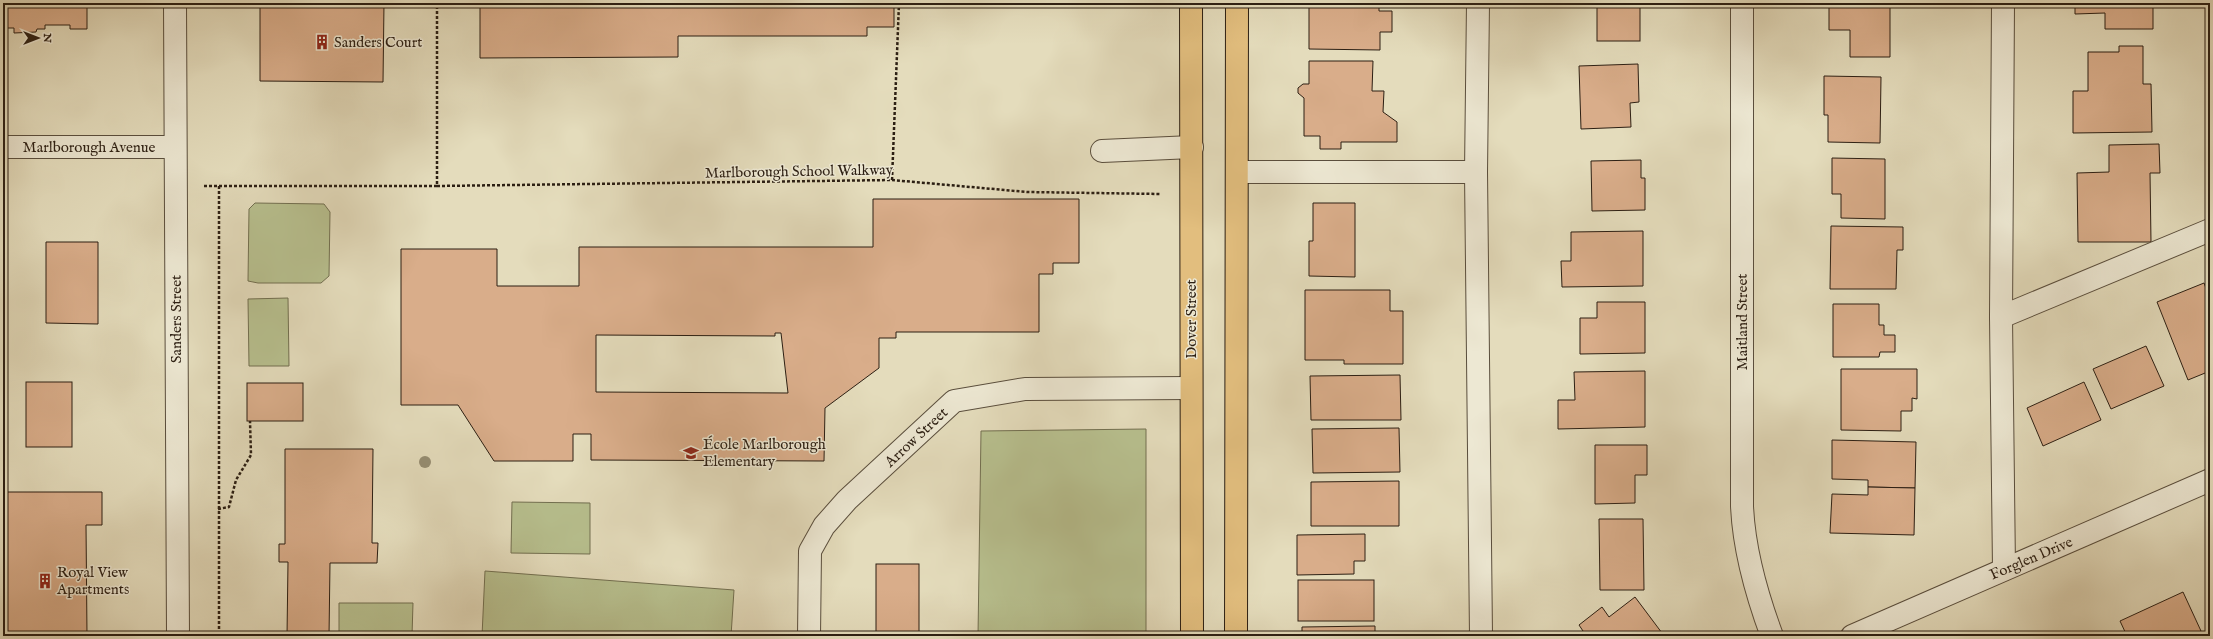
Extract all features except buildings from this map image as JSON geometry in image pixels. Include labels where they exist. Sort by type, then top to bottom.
[{"type":"main road","name":"Dover Street","points":[[1192,3],[1192,636]]},
{"type":"main road","points":[[1236,636],[1237,3]]},
{"type":"street","name":"Sanders Street","points":[[175,3],[178,636]]},
{"type":"street","points":[[1478,3],[1476,172],[1481,636]]},
{"type":"street","name":"Maitland Street","points":[[1742,3],[1742,506],[1744,537],[1750,568],[1772,636]]},
{"type":"street","points":[[2002,3],[2001,317],[2004,569]]},
{"type":"street","name":"Marlborough Avenue","points":[[3,147],[175,147]]},
{"type":"street","points":[[1102,151],[1192,147]]},
{"type":"street","points":[[1237,172],[1476,172]]},
{"type":"street","points":[[2001,317],[2210,230]]},
{"type":"street","name":"Arrow Street","points":[[809,636],[810,551],[824,526],[847,500],[954,401],[1025,389],[1191,388]]},
{"type":"street","name":"Forglen Drive","points":[[1852,636],[2210,480]]},
{"type":"path","points":[[437,3],[437,186]]},
{"type":"path","points":[[892,180],[899,3]]},
{"type":"path","name":"Marlborough School Walkway","points":[[200,186],[437,186],[892,180],[1027,192],[1160,194]]},
{"type":"path","points":[[219,186],[219,636]]},
{"type":"path","points":[[218,509],[229,507],[236,480],[251,455],[250,422]]},
{"type":"green space","points":[[255,203],[324,204],[330,212],[329,276],[321,283],[258,283],[248,281],[249,209]]},
{"type":"green space","points":[[288,298],[289,366],[249,366],[248,299]]},
{"type":"green space","points":[[1146,429],[1146,636],[978,636],[981,431]]},
{"type":"green space","points":[[512,502],[590,503],[590,554],[511,553]]},
{"type":"green space","points":[[485,571],[734,590],[731,636],[482,636]]},
{"type":"green space","points":[[339,603],[413,603],[412,636],[339,636]]},
{"type":"place","name":"Sanders Court","points":[[322,42]]},
{"type":"place","name":"École Marlborough Elementary","points":[[691,453]]},
{"type":"place","name":"Royal View Apartments","points":[[45,581]]}]
